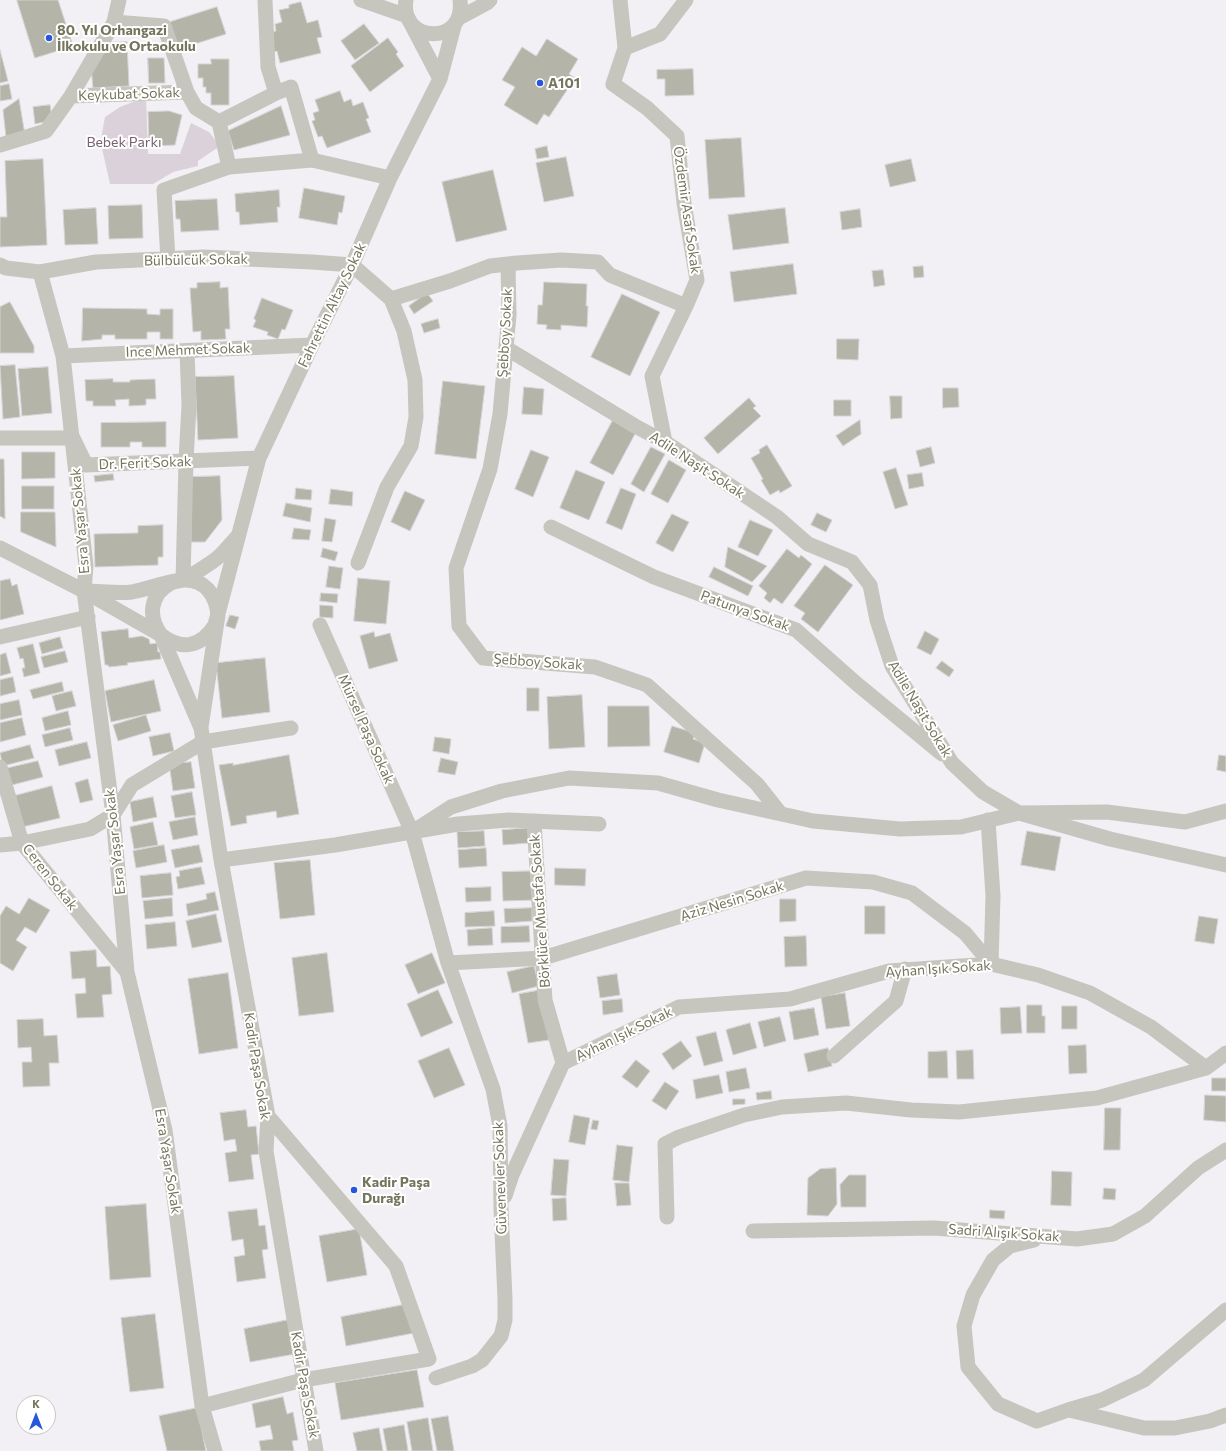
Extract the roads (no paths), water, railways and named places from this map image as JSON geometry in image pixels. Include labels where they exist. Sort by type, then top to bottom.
[{"type":"street","points":[[0,145],[46,131],[71,96],[114,22],[119,0]]},
{"type":"street","points":[[265,0],[268,67],[276,92]]},
{"type":"street","points":[[361,0],[407,16],[418,30],[427,34],[437,34],[446,31],[456,22],[490,0]]},
{"type":"street","points":[[406,0],[405,6],[407,16],[440,79]]},
{"type":"street","name":"Fahrettin Altay Sokak","points":[[218,615],[259,458],[312,345],[352,265],[390,178],[440,79],[456,22],[461,10],[460,0]]},
{"type":"street","name":"Özdemir Asaf Sokak","points":[[620,0],[625,48],[614,84],[647,108],[677,136],[684,204],[697,280],[686,306]]},
{"type":"street","points":[[625,48],[660,34],[686,0]]},
{"type":"street","points":[[114,22],[164,26],[187,92],[196,108],[219,122],[229,167]]},
{"type":"street","points":[[219,122],[276,92],[291,86],[312,160]]},
{"type":"street","name":"Keykubat Sokak","points":[[71,96],[187,92]]},
{"type":"street","points":[[168,260],[164,190],[229,167],[312,160],[390,178]]},
{"type":"street","name":"Bülbülcük Sokak","points":[[40,272],[96,262],[168,260],[204,257],[352,265]]},
{"type":"street","points":[[390,299],[450,281],[490,266],[562,260],[598,262],[610,275],[686,306],[652,376],[665,442]]},
{"type":"street","name":"Şebboy Sokak","points":[[508,264],[509,315],[500,414],[490,469],[456,568],[459,626],[483,658],[595,666],[647,685],[757,784],[780,813]]},
{"type":"street","points":[[0,265],[6,268],[40,272]]},
{"type":"street","points":[[352,265],[390,299],[404,332],[415,380],[416,417],[411,446],[387,487],[358,563]]},
{"type":"street","name":"Esra Yaşar Sokak","points":[[40,272],[63,356],[86,566],[84,591],[113,815],[127,972],[165,1130],[202,1406],[215,1451]]},
{"type":"street","name":"Ince Mehmet Sokak","points":[[63,356],[312,345]]},
{"type":"street","name":"Adile Naşit Sokak","points":[[506,348],[635,426],[665,442],[777,517],[808,544],[852,562],[870,585],[877,620],[892,666],[952,763],[982,792],[1019,813],[1110,839],[1226,865]]},
{"type":"street","points":[[183,580],[186,461],[190,405],[187,351]]},
{"type":"street","points":[[0,438],[73,438]]},
{"type":"street","name":"Dr. Ferit Sokak","points":[[73,438],[86,465],[259,458]]},
{"type":"street","name":"Patunya Sokak","points":[[551,527],[654,577],[796,630],[863,689],[952,763]]},
{"type":"street","points":[[183,580],[214,561],[238,536]]},
{"type":"street","points":[[0,548],[84,591],[170,642],[180,645],[191,645],[201,641],[210,634],[215,626],[218,615],[217,604],[212,594],[204,586],[194,581],[183,580],[130,592],[84,591]]},
{"type":"street","name":"Kadir Paşa Sokak","points":[[183,580],[172,582],[163,588],[156,596],[152,617],[155,627],[162,636],[202,735],[221,860],[268,1116],[266,1151],[316,1451]]},
{"type":"street","name":"Kadir Paşa Sokak","points":[[202,735],[218,615]]},
{"type":"street","points":[[0,637],[88,617]]},
{"type":"street","name":"Mürsel Paşa Sokak","points":[[320,625],[412,832]]},
{"type":"street","points":[[0,845],[22,843],[90,829],[113,815],[132,785],[202,735],[291,728]]},
{"type":"street","name":"Ceren Sokak","points":[[0,767],[22,843],[127,972]]},
{"type":"street","points":[[412,832],[451,806],[502,791],[569,778],[658,783],[718,800],[813,821],[900,829],[961,827],[1019,813],[1106,812],[1185,822],[1226,810]]},
{"type":"street","points":[[221,860],[335,845],[458,824],[509,820],[534,821]]},
{"type":"street","points":[[988,820],[993,896],[991,964]]},
{"type":"street","name":"Börklüce Mustafa Sokak","points":[[563,1063],[545,1000],[534,821],[599,824]]},
{"type":"street","name":"Güvenevler Sokak","points":[[412,832],[448,963],[493,1088],[500,1126],[500,1209],[505,1320],[500,1336],[482,1360],[472,1366],[436,1378]]},
{"type":"street","name":"Aziz Nesin Sokak","points":[[448,963],[543,958],[806,878],[873,882],[912,893],[965,932],[991,964]]},
{"type":"street","name":"Ayhan Işık Sokak","points":[[563,1063],[678,1007],[790,999],[889,971],[991,964],[1038,975],[1090,993],[1152,1027],[1206,1068]]},
{"type":"street","points":[[834,1056],[896,1001],[905,969]]},
{"type":"street","points":[[667,1217],[665,1144],[679,1137],[744,1115],[782,1107],[846,1103],[911,1110],[960,1112],[1097,1098],[1206,1068],[1226,1053]]},
{"type":"street","points":[[500,1209],[512,1175],[563,1063]]},
{"type":"street","points":[[202,1406],[303,1380],[429,1358],[396,1266],[268,1116]]},
{"type":"street","name":"Sadri Alışık Sokak","points":[[754,1231],[934,1228],[1077,1239],[1113,1234],[1145,1216],[1198,1168],[1226,1150]]},
{"type":"street","points":[[1048,1237],[1010,1246],[993,1260],[973,1295],[964,1326],[968,1367],[998,1404],[1037,1421],[1102,1400],[1144,1380],[1226,1310]]},
{"type":"street","points":[[1068,1410],[1144,1428],[1175,1428],[1210,1421],[1226,1415]]},
{"type":"place","name":"80. Yıl Orhangazi İlkokulu ve Ortaokulu","points":[[49,38]]},
{"type":"place","name":"A101","points":[[540,83]]},
{"type":"place","name":"Kadir Paşa Durağı","points":[[354,1190]]},
{"type":"park label","name":"Bebek Parkı","points":[[124,142]]}]
